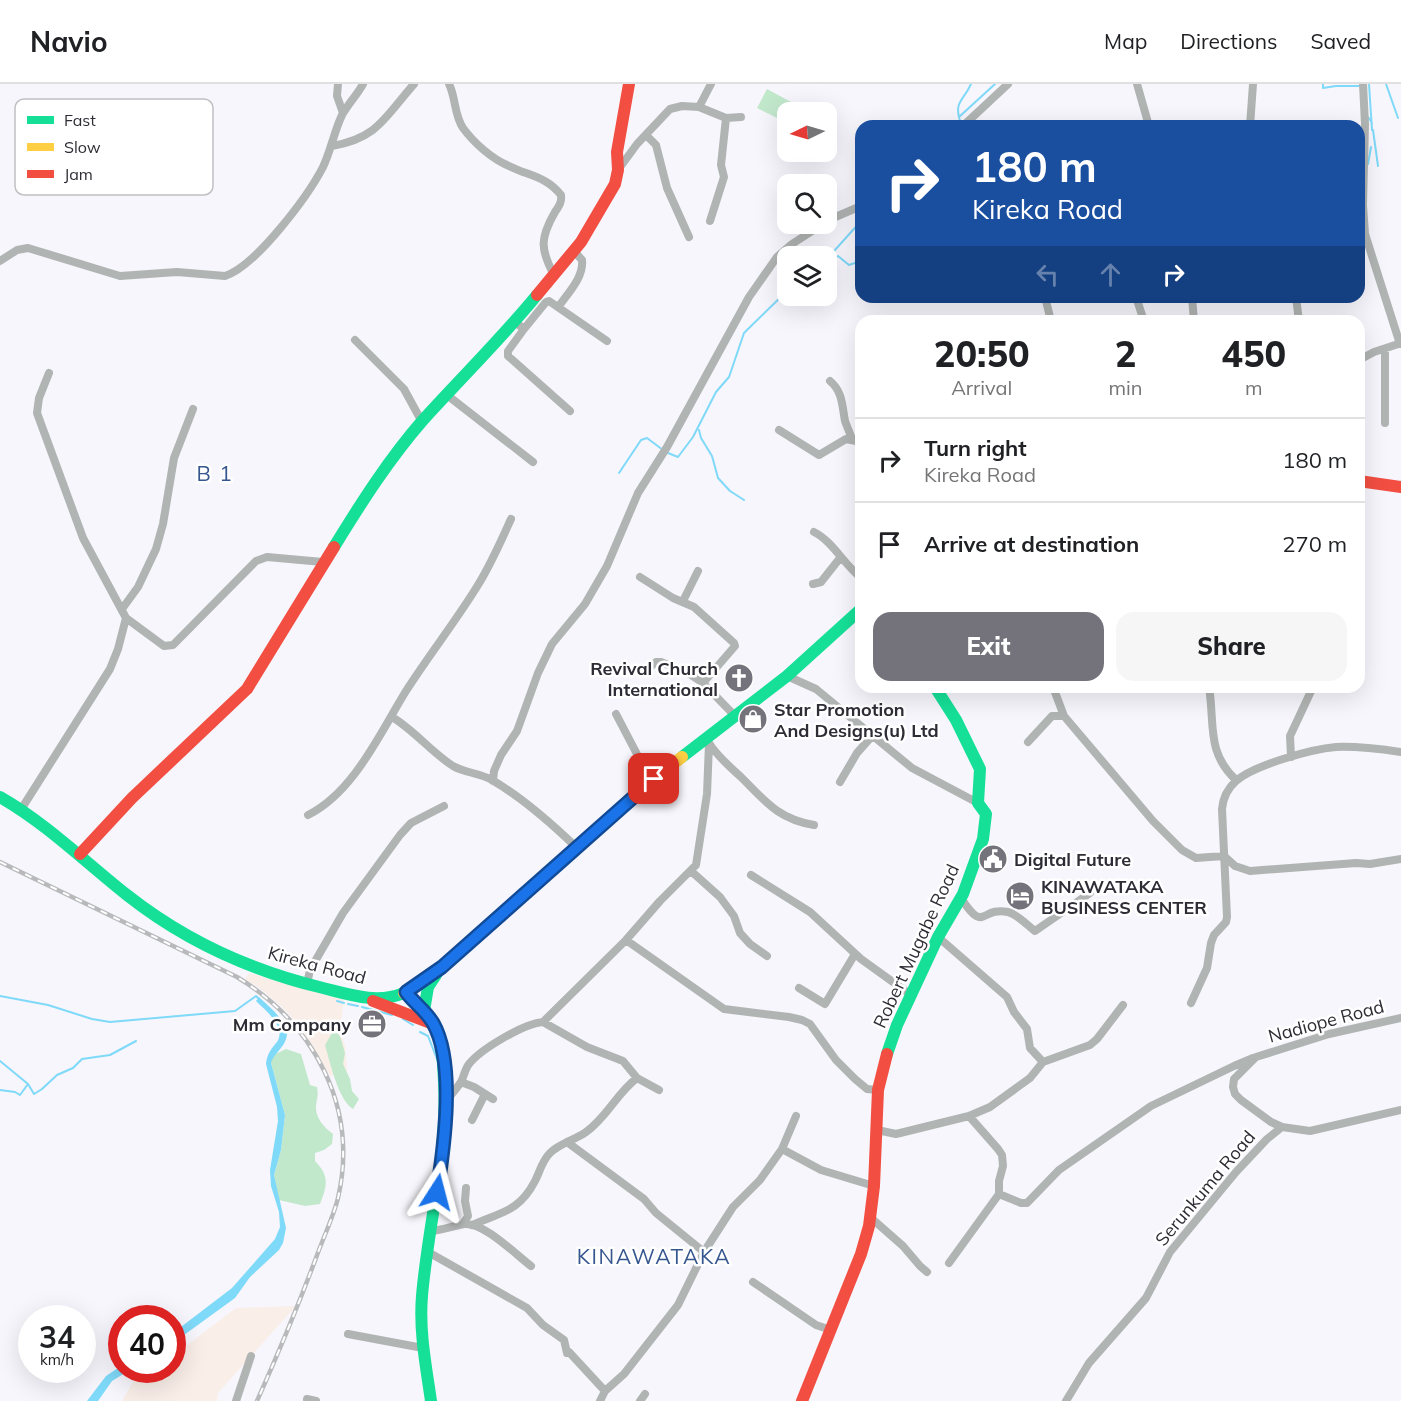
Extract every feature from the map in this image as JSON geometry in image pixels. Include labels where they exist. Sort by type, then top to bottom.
[{"type":"street","points":[[338,84],[338,96],[343,113]]},
{"type":"street","points":[[0,261],[17,250],[28,248],[120,276],[177,272],[225,276],[232,273],[244,264],[287,220],[312,185],[332,146],[343,113],[363,84]]},
{"type":"street","points":[[332,146],[357,141],[376,129],[414,84]]},
{"type":"street","points":[[449,84],[459,120],[469,135],[495,158],[516,169],[540,177],[550,183],[561,195],[560,204],[549,222],[543,241],[545,256],[554,275]]},
{"type":"street","points":[[570,411],[508,356],[508,351],[520,325],[554,275],[574,251],[613,190],[618,170],[616,152],[629,84]]},
{"type":"street","points":[[699,106],[711,84]]},
{"type":"street","points":[[970,120],[1008,84]]},
{"type":"street","points":[[1137,84],[1147,120]]},
{"type":"street","points":[[1250,120],[1252,84]]},
{"type":"street","points":[[1363,84],[1365,120]]},
{"type":"street","points":[[618,170],[670,109],[699,106],[726,118],[741,117]]},
{"type":"street","points":[[710,221],[724,177],[721,165],[726,118]]},
{"type":"street","points":[[646,135],[656,145],[667,188],[689,237]]},
{"type":"street","points":[[837,217],[855,209]]},
{"type":"street","points":[[493,781],[494,771],[501,755],[517,731],[538,673],[552,644],[585,604],[607,566],[629,512],[749,297],[777,257],[807,234]]},
{"type":"street","points":[[1365,234],[1401,343],[1365,357]]},
{"type":"street","points":[[559,306],[582,268],[582,260],[574,251]]},
{"type":"street","points":[[80,854],[132,798],[247,689],[369,489],[422,422],[447,395],[546,302],[559,306],[607,341]]},
{"type":"street","points":[[355,340],[404,389],[422,422]]},
{"type":"street","points":[[1385,349],[1386,423]]},
{"type":"street","points":[[49,373],[39,398],[37,413],[83,538],[126,618],[164,646],[170,647],[256,561],[267,557],[323,562]]},
{"type":"street","points":[[830,381],[836,386],[842,400],[846,421],[855,437]]},
{"type":"street","points":[[447,395],[533,462]]},
{"type":"street","points":[[122,609],[138,587],[156,549],[163,524],[174,458],[193,410]]},
{"type":"street","points":[[779,430],[819,455],[846,439],[855,441]]},
{"type":"street","points":[[1365,482],[1401,487]]},
{"type":"street","points":[[308,815],[331,801],[358,768],[392,717],[406,691],[478,585],[511,519]]},
{"type":"street","points":[[813,532],[828,542],[855,572]]},
{"type":"street","points":[[813,584],[820,582],[840,558]]},
{"type":"street","points":[[683,601],[698,570]]},
{"type":"street","points":[[640,577],[694,608],[735,646],[703,683]]},
{"type":"street","name":"Kireka Road","points":[[0,797],[22,808],[57,833],[143,907],[210,948],[245,964],[307,984],[360,997],[390,997],[406,992],[442,967],[654,779],[709,740],[735,716],[787,676],[855,614]]},
{"type":"street","points":[[22,808],[110,669],[126,618]]},
{"type":"street","points":[[650,668],[656,662],[661,662],[688,673],[703,683],[735,716]]},
{"type":"street","points":[[787,676],[816,689],[912,768],[978,803]]},
{"type":"street","name":"Robert Mugabe Road","points":[[802,1401],[861,1254],[870,1217],[874,1186],[878,1090],[897,1025],[938,937],[961,898],[983,838],[986,814],[978,803],[980,769],[956,720],[939,693]]},
{"type":"street","points":[[1055,693],[1064,716],[1153,821],[1182,850],[1196,858],[1224,856],[1235,866],[1250,872],[1356,863],[1370,864],[1401,859]]},
{"type":"street","points":[[1210,693],[1218,757],[1226,771],[1236,780]]},
{"type":"street","points":[[1291,757],[1290,736],[1310,693]]},
{"type":"street","points":[[616,714],[636,752],[654,779]]},
{"type":"street","points":[[1028,742],[1052,716],[1064,716]]},
{"type":"street","points":[[392,717],[433,752],[465,771],[493,781],[547,820],[576,847]]},
{"type":"street","points":[[840,782],[857,753],[872,736]]},
{"type":"street","points":[[709,740],[721,759],[772,808],[795,820],[814,825]]},
{"type":"street","points":[[447,1101],[460,1082],[466,1067],[476,1056],[528,1026],[543,1022],[626,940],[660,901],[696,866],[707,794],[709,740]]},
{"type":"street","points":[[1191,1003],[1207,968],[1210,943],[1226,922],[1222,802],[1236,780],[1260,768],[1291,757],[1336,747],[1365,747],[1401,752]]},
{"type":"street","points":[[307,984],[310,970],[343,913],[400,835],[411,823],[444,806]]},
{"type":"street","points":[[692,871],[720,897],[750,944],[767,956]]},
{"type":"street","points":[[751,874],[810,912],[855,954],[911,995]]},
{"type":"street","points":[[961,898],[972,916],[978,917],[1006,911],[1035,931],[1090,893]]},
{"type":"street","points":[[938,937],[1007,997],[1014,1012],[1027,1029],[1030,1048],[1043,1062]]},
{"type":"street","points":[[626,940],[724,1009],[789,1017],[810,1024],[836,1060],[855,1079],[867,1089],[878,1090]]},
{"type":"street","points":[[799,988],[825,1004],[855,954]]},
{"type":"street","points":[[424,1011],[428,987],[442,967]]},
{"type":"street","points":[[406,992],[424,1011],[439,1036],[447,1101],[443,1154],[422,1299],[423,1348],[431,1401]]},
{"type":"street","points":[[360,997],[433,1024]]},
{"type":"street","points":[[877,1130],[896,1134],[969,1116],[1006,1097],[1030,1078],[1043,1062],[1090,1045],[1123,1005]]},
{"type":"street","name":"Nadiope Road","points":[[1282,1128],[1235,1094],[1234,1079],[1256,1057],[1329,1034],[1401,1018]]},
{"type":"street","points":[[543,1022],[586,1047],[623,1061],[637,1078],[659,1090]]},
{"type":"street","points":[[999,1194],[1021,1203],[1027,1203],[1059,1170],[1150,1106],[1256,1057]]},
{"type":"street","points":[[431,1231],[468,1225],[515,1207],[529,1190],[545,1159],[558,1146],[587,1131],[602,1117],[624,1088],[637,1078]]},
{"type":"street","points":[[460,1082],[465,1082],[489,1097],[472,1120]]},
{"type":"street","name":"Serunkuma Road","points":[[1066,1401],[1089,1363],[1146,1298],[1170,1252],[1236,1172],[1267,1139],[1282,1128],[1310,1131],[1401,1110]]},
{"type":"street","points":[[600,1401],[605,1390],[624,1374],[678,1305],[704,1252],[733,1207],[760,1180],[782,1149],[796,1116]]},
{"type":"street","points":[[949,1263],[999,1194],[999,1181],[1003,1166],[1002,1155],[969,1116]]},
{"type":"street","points":[[567,1142],[644,1199],[656,1213],[704,1252]]},
{"type":"street","points":[[782,1149],[821,1170],[874,1186]]},
{"type":"street","points":[[466,1188],[468,1225]]},
{"type":"street","points":[[870,1217],[903,1246],[927,1272]]},
{"type":"street","points":[[468,1225],[492,1236],[531,1266]]},
{"type":"street","points":[[428,1252],[527,1308],[543,1325],[564,1340],[567,1353],[569,1352],[605,1390]]},
{"type":"street","points":[[753,1282],[816,1325],[831,1330]]},
{"type":"street","points":[[348,1334],[423,1348]]},
{"type":"street","points":[[236,1401],[250,1356]]},
{"type":"shaded area","points":[[249,973],[344,1000],[340,1030],[345,1046],[347,1071],[330,1076],[295,1021],[261,989],[245,979]]},
{"type":"shaded area","points":[[296,1306],[218,1393],[217,1401],[122,1401],[132,1383],[186,1383],[186,1346],[236,1308]]},
{"type":"green space","points":[[767,89],[791,102],[777,102],[777,118],[757,108]]},
{"type":"green space","points":[[336,1032],[340,1036],[345,1053],[343,1064],[350,1079],[352,1091],[359,1099],[353,1109],[343,1098],[339,1089],[325,1045],[332,1033]]},
{"type":"green space","points":[[286,1049],[301,1054],[310,1085],[317,1087],[316,1108],[319,1119],[333,1134],[332,1144],[315,1153],[315,1161],[320,1166],[326,1181],[320,1204],[305,1206],[279,1200],[274,1175],[281,1150],[285,1115],[271,1063],[273,1055]]},
{"type":"water","points":[[259,997],[278,1016],[286,1027],[287,1033],[285,1042],[271,1063],[285,1115],[281,1150],[274,1175],[286,1228],[283,1243],[279,1250],[250,1277],[235,1298],[186,1334],[186,1323],[232,1288],[275,1239],[280,1227],[270,1170],[278,1121],[277,1107],[266,1064],[268,1054],[277,1042],[279,1031],[274,1019],[256,1001]]},
{"type":"water","points":[[108,1375],[108,1383],[111,1383],[98,1401],[87,1401]]},
{"type":"waterway","points":[[960,120],[958,111],[960,102],[971,84]]},
{"type":"waterway","points":[[959,117],[995,84]]},
{"type":"waterway","points":[[1323,84],[1323,88],[1361,86]]},
{"type":"waterway","points":[[1369,84],[1372,130]]},
{"type":"waterway","points":[[1386,84],[1398,118]]},
{"type":"waterway","points":[[1368,117],[1372,123]]},
{"type":"waterway","points":[[1373,130],[1378,166]]},
{"type":"waterway","points":[[1368,164],[1371,147]]},
{"type":"waterway","points":[[837,248],[855,228]]},
{"type":"waterway","points":[[837,257],[849,265],[855,263]]},
{"type":"waterway","points":[[668,453],[678,457],[693,437],[716,392],[729,377],[744,333],[777,301]]},
{"type":"waterway","points":[[699,430],[712,456],[718,478],[730,491],[744,500]]},
{"type":"waterway","points":[[619,473],[641,440],[647,438],[663,450]]},
{"type":"waterway","points":[[0,996],[48,1005],[92,1019],[110,1022],[235,1011],[256,996],[259,999]]},
{"type":"waterway","points":[[337,1001],[344,1003]]},
{"type":"waterway","points":[[348,1004],[358,1006]]},
{"type":"waterway","points":[[362,1007],[392,1015]]},
{"type":"waterway","points":[[403,1019],[413,1025]]},
{"type":"waterway","points":[[420,1032],[428,1036],[437,1059]]},
{"type":"waterway","points":[[0,1061],[28,1084],[34,1094],[57,1075],[73,1068],[82,1059],[110,1055],[136,1041]]},
{"type":"waterway","points":[[0,1090],[20,1095],[28,1084]]},
{"type":"railway","points":[[0,862],[237,977],[264,996],[288,1019],[308,1044],[324,1071],[336,1100],[342,1132],[343,1164],[338,1198],[302,1294],[257,1401]]},
{"type":"traffic: fast","points":[[334,547],[376,482],[411,435],[537,295]]},
{"type":"traffic: fast","points":[[682,757],[787,676],[855,614]]},
{"type":"traffic: fast","points":[[887,1054],[897,1025],[938,937],[963,894],[983,839],[986,814],[978,803],[980,769],[956,720],[939,693]]},
{"type":"traffic: fast","points":[[0,797],[50,831],[127,895],[195,940],[270,973],[354,996],[384,998],[404,993]]},
{"type":"traffic: fast","points":[[424,1011],[428,987],[436,975]]},
{"type":"traffic: fast","points":[[406,992],[434,1026],[442,1050],[443,1136],[421,1309],[431,1401]]},
{"type":"traffic: slow","points":[[404,993],[442,967],[654,779],[682,757]]},
{"type":"traffic: jam","points":[[537,295],[581,242],[615,184],[618,170],[617,152],[629,84]]},
{"type":"traffic: jam","points":[[1365,482],[1401,487]]},
{"type":"traffic: jam","points":[[80,854],[132,798],[247,689],[334,547]]},
{"type":"traffic: jam","points":[[373,1001],[433,1024]]},
{"type":"traffic: jam","points":[[802,1401],[861,1254],[869,1226],[874,1186],[878,1090],[887,1054]]},
{"type":"place","name":"Revival Church International","points":[[739,678]]},
{"type":"place","name":"Star Promotion And Designs(u) Ltd","points":[[753,719]]},
{"type":"place","name":"Digital Future","points":[[993,859]]},
{"type":"place","name":"KINAWATAKA BUSINESS CENTER","points":[[1020,896]]},
{"type":"place","name":"Mm Company","points":[[372,1024]]},
{"type":"district","name":"B 1","points":[[215,473]]},
{"type":"district","name":"KINAWATAKA","points":[[654,1256]]},
{"type":"route","points":[[437,1192],[443,1154],[447,1101],[443,1055],[439,1036],[433,1024],[406,992],[442,967],[654,779]]}]
